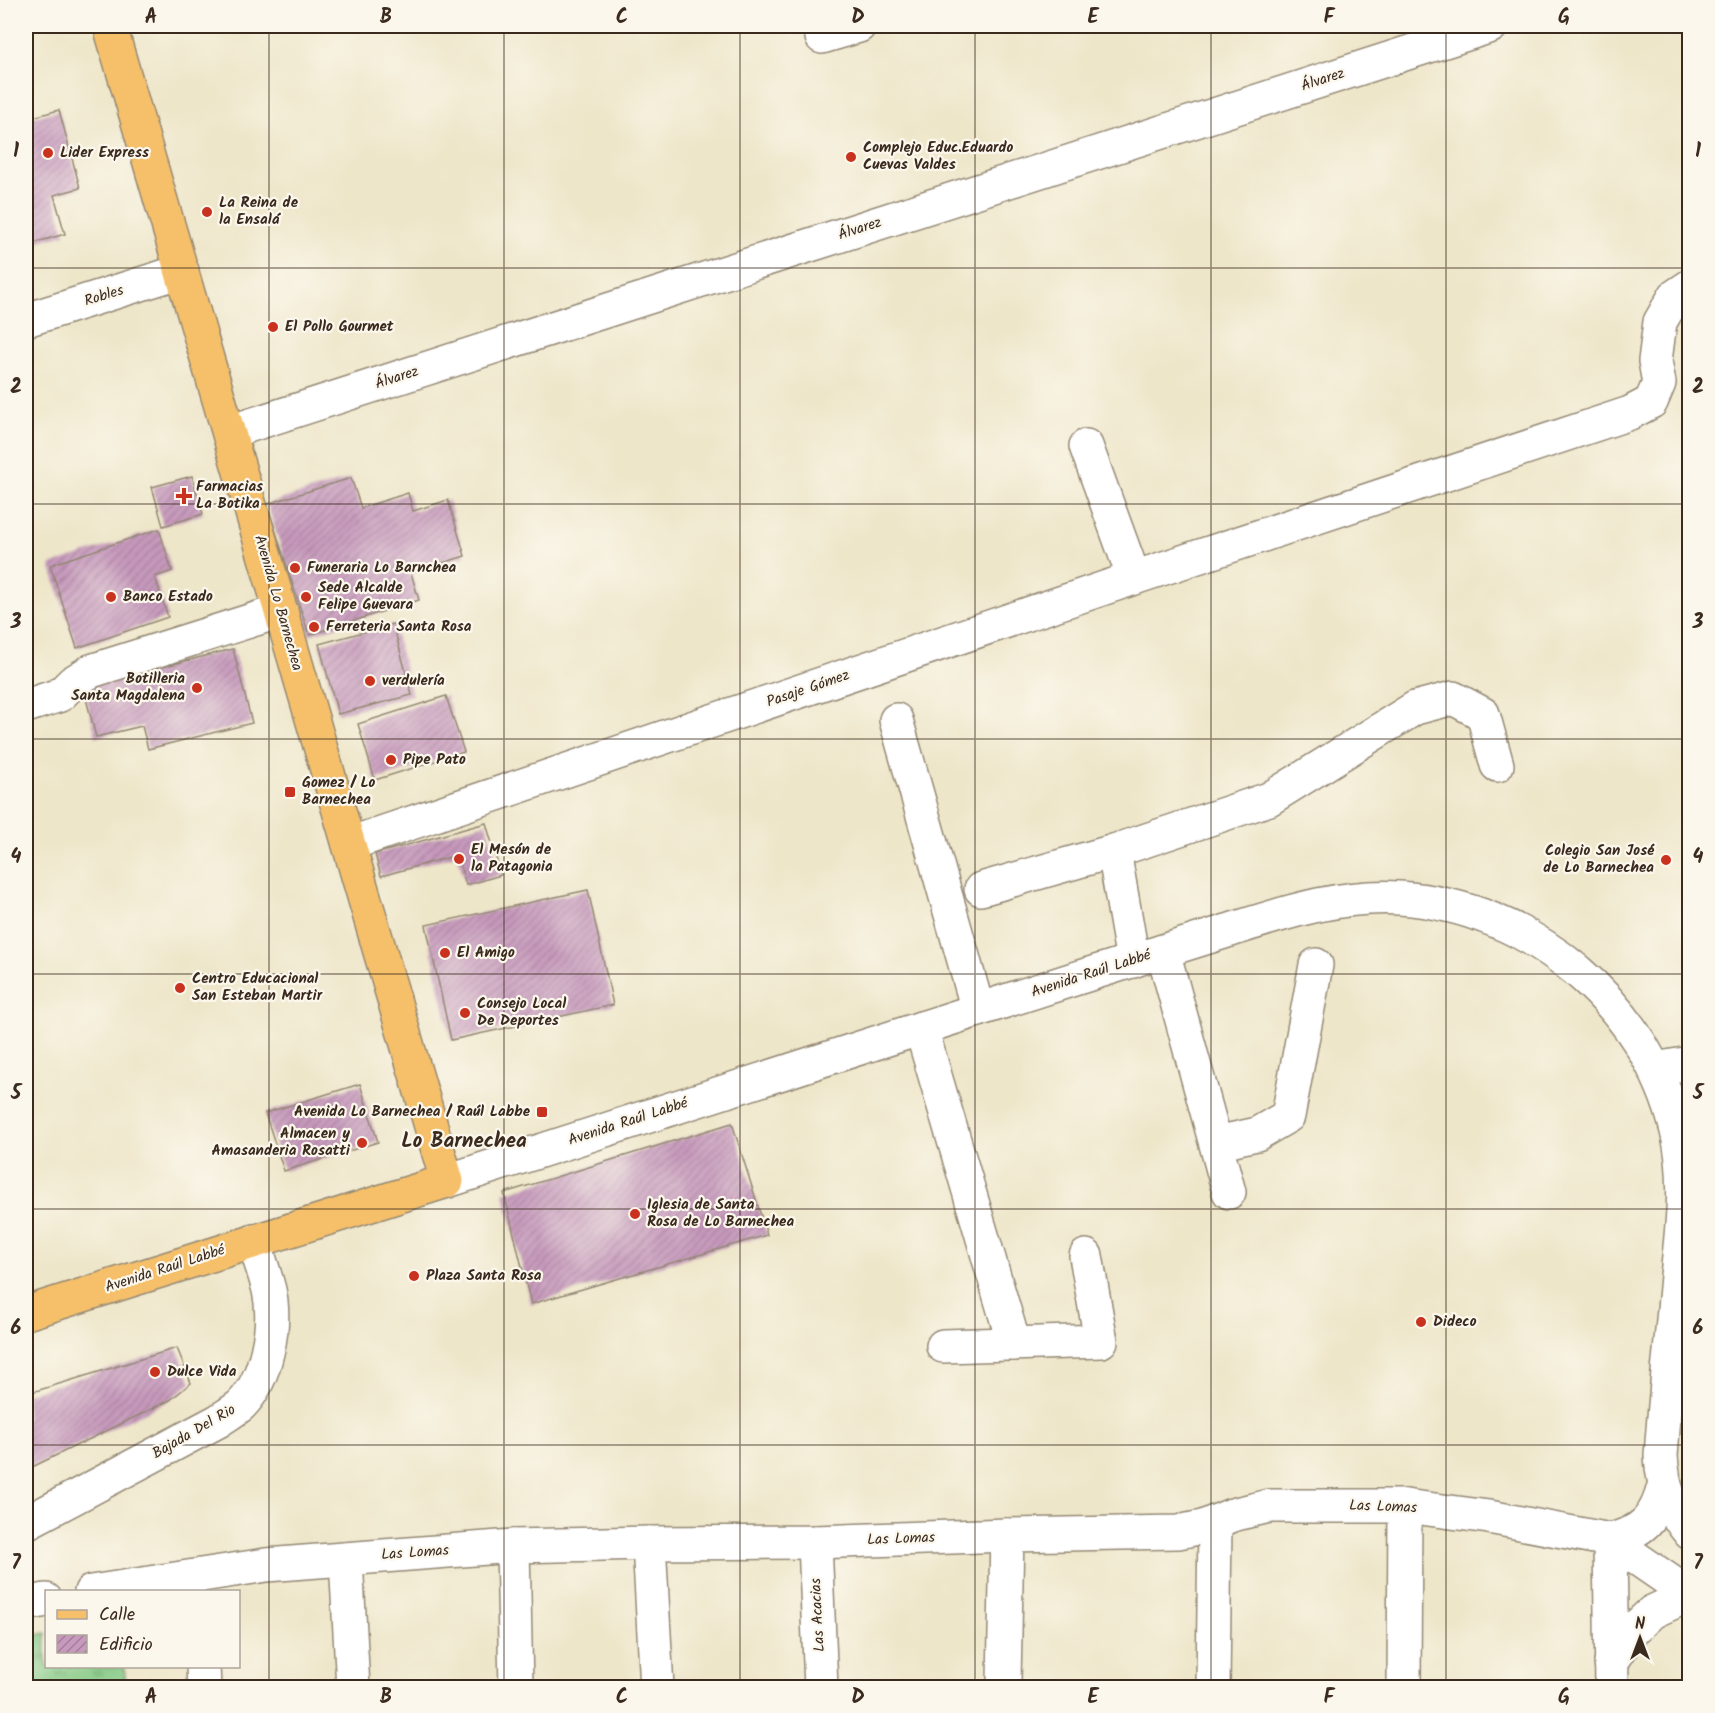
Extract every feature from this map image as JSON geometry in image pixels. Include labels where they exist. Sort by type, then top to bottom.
[{"type":"main road","name":"Avenida Lo Barnechea","points":[[110,26],[447,1181]]},
{"type":"main road","name":"Avenida Raúl Labbé","points":[[26,1313],[447,1181]]},
{"type":"street","points":[[822,37],[859,26]]},
{"type":"street","name":"Álvarez","points":[[229,432],[1491,26]]},
{"type":"street","name":"Robles","points":[[26,320],[182,272]]},
{"type":"street","name":"Pasaje Gómez","points":[[349,844],[1134,578],[1630,414],[1651,402],[1659,383],[1655,361],[1660,322],[1675,296],[1689,286]]},
{"type":"street","points":[[1086,446],[1134,578]]},
{"type":"street","points":[[26,706],[60,695],[73,682],[91,671],[281,611]]},
{"type":"street","points":[[981,889],[1114,851],[1269,799],[1415,708],[1453,698],[1483,714],[1497,765]]},
{"type":"street","points":[[896,720],[978,1010]]},
{"type":"street","points":[[1114,851],[1148,956],[1216,1143],[1229,1192]]},
{"type":"street","name":"Avenida Raúl Labbé","points":[[447,1181],[1290,912],[1336,901],[1370,898],[1401,898],[1463,909],[1516,930],[1541,944],[1580,972],[1616,1009],[1642,1045],[1655,1069],[1677,1130],[1685,1174],[1661,1455],[1664,1486],[1689,1533]]},
{"type":"street","points":[[1216,1143],[1257,1134],[1288,1116],[1316,965]]},
{"type":"street","points":[[921,1028],[1014,1344]]},
{"type":"street","points":[[1655,1069],[1689,1064]]},
{"type":"street","name":"Bajada Del Rio","points":[[26,1523],[208,1427],[241,1405],[258,1380],[268,1347],[271,1322],[270,1293],[254,1241]]},
{"type":"street","points":[[943,1346],[1101,1341],[1086,1256]]},
{"type":"street","points":[[1611,1675],[1610,1540],[1626,1536],[1647,1522],[1660,1502],[1664,1486]]},
{"type":"street","name":"Las Lomas","points":[[115,1590],[199,1583],[266,1565],[513,1546],[814,1542],[1179,1532],[1269,1506],[1405,1506],[1489,1517],[1610,1540],[1689,1595]]},
{"type":"street","points":[[1404,1688],[1405,1506]]},
{"type":"street","points":[[1213,1688],[1215,1522]]},
{"type":"street","points":[[1004,1681],[1006,1535]]},
{"type":"street","name":"Las Acacias","points":[[814,1542],[821,1688]]},
{"type":"street","points":[[649,1543],[657,1688]]},
{"type":"street","points":[[513,1546],[516,1688]]},
{"type":"street","points":[[346,1558],[353,1688]]},
{"type":"street","points":[[1611,1675],[1632,1631],[1652,1611],[1689,1595]]},
{"type":"street","points":[[26,1604],[45,1600]]},
{"type":"street","points":[[203,1668],[204,1688]]},
{"type":"green space","points":[[45,1633],[45,1668],[124,1668],[126,1687],[26,1687],[26,1637]]},
{"type":"building","name":"Lider Express","points":[[59,110],[80,188],[54,195],[65,234],[26,245],[26,119]]},
{"type":"building","points":[[192,476],[203,514],[163,526],[152,487]]},
{"type":"building","points":[[351,478],[361,508],[408,493],[413,511],[448,500],[465,556],[411,573],[419,600],[309,635],[267,504]]},
{"type":"building","name":"Banco Estado","points":[[159,529],[172,571],[155,577],[168,617],[77,648],[50,565]]},
{"type":"building","points":[[393,624],[412,695],[338,714],[319,644]]},
{"type":"building","points":[[233,649],[252,723],[148,749],[142,726],[96,737],[83,687]]},
{"type":"building","points":[[446,696],[464,752],[375,780],[358,724]]},
{"type":"building","points":[[486,823],[501,875],[466,885],[457,855],[381,876],[375,854]]},
{"type":"building","points":[[588,890],[613,1005],[451,1040],[426,925]]},
{"type":"building","points":[[360,1084],[378,1142],[284,1171],[265,1113]]},
{"type":"building","name":"Iglesia de Santa Rosa de Lo Barnechea","points":[[732,1123],[767,1235],[531,1304],[504,1193]]},
{"type":"building","points":[[177,1348],[191,1383],[170,1400],[26,1470],[26,1394]]},
{"type":"waterway","points":[[1682,26],[1690,34]]},
{"type":"place","name":"Lider Express","points":[[48,153]]},
{"type":"place","name":"Complejo Educ.Eduardo Cuevas Valdes","points":[[851,157]]},
{"type":"place","name":"La Reina de la Ensalá","points":[[207,212]]},
{"type":"place","name":"El Pollo Gourmet","points":[[273,327]]},
{"type":"place","name":"Farmacias La Botika","points":[[184,496]]},
{"type":"place","name":"Funeraria Lo Barnchea","points":[[295,568]]},
{"type":"place","name":"Banco Estado","points":[[111,597]]},
{"type":"place","name":"Sede Alcalde Felipe Guevara","points":[[306,597]]},
{"type":"place","name":"Ferreteria Santa Rosa","points":[[314,627]]},
{"type":"place","name":"verdulería","points":[[370,681]]},
{"type":"place","name":"Botilleria Santa Magdalena","points":[[197,688]]},
{"type":"place","name":"Pipe Pato","points":[[391,760]]},
{"type":"place","name":"Gomez / Lo Barnechea","points":[[290,792]]},
{"type":"place","name":"El Mesón de la Patagonia","points":[[459,859]]},
{"type":"place","name":"Colegio San José de Lo Barnechea","points":[[1666,860]]},
{"type":"place","name":"El Amigo","points":[[445,953]]},
{"type":"place","name":"Centro Educacional San Esteban Martir","points":[[180,988]]},
{"type":"place","name":"Consejo Local De Deportes","points":[[465,1013]]},
{"type":"place","name":"Avenida Lo Barnechea / Raúl Labbe","points":[[542,1112]]},
{"type":"place","name":"Almacen y Amasanderia Rosatti","points":[[362,1143]]},
{"type":"place","name":"Iglesia de Santa Rosa de Lo Barnechea","points":[[635,1214]]},
{"type":"place","name":"Plaza Santa Rosa","points":[[414,1276]]},
{"type":"place","name":"Dideco","points":[[1421,1322]]},
{"type":"place","name":"Dulce Vida","points":[[155,1372]]},
{"type":"district","name":"Lo Barnechea","points":[[464,1141]]}]
